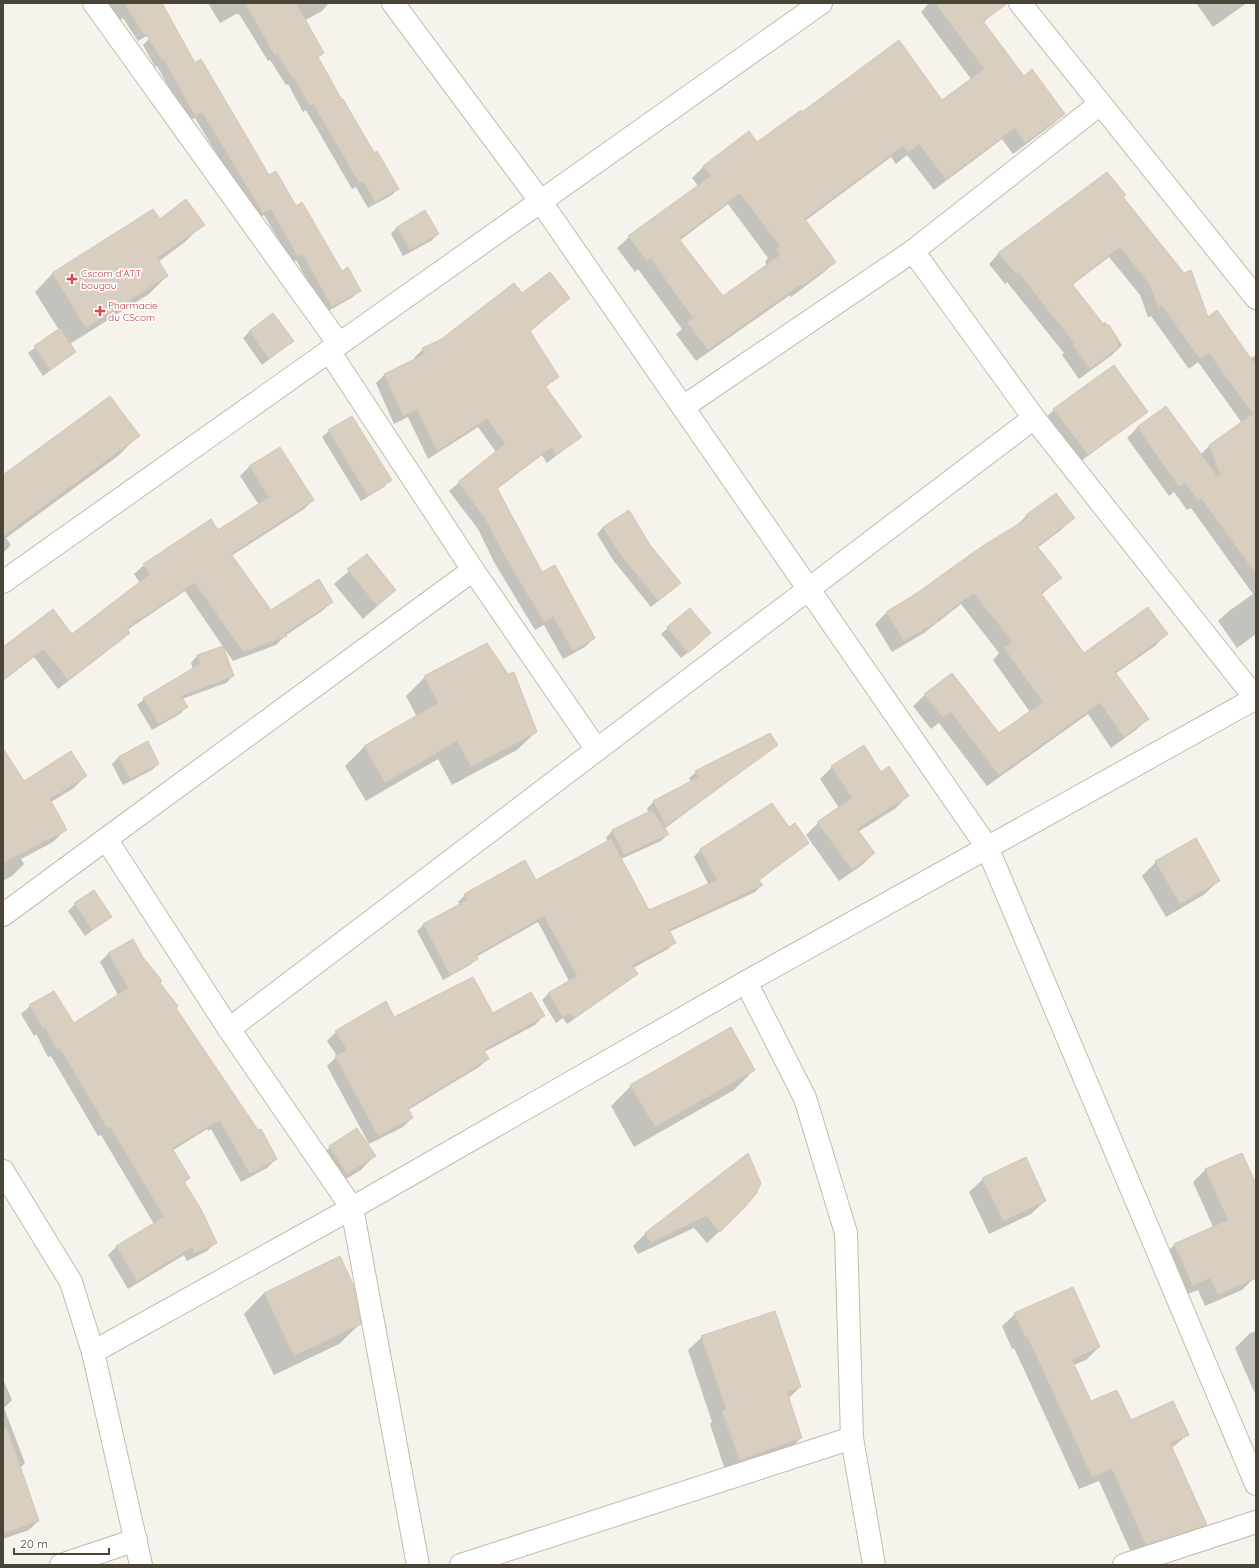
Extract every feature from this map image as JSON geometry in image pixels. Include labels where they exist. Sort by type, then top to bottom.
[{"type":"street","points":[[94,3],[334,348],[472,570],[597,750]]},
{"type":"street","points":[[393,3],[541,202],[987,847],[1256,1484]]},
{"type":"street","points":[[3,582],[821,3]]},
{"type":"street","points":[[1021,4],[1256,298]]},
{"type":"street","points":[[683,407],[913,251],[1100,104]]},
{"type":"street","points":[[93,1352],[352,1208],[746,982],[1256,698],[1034,418],[913,251]]},
{"type":"street","points":[[229,1029],[1034,418]]},
{"type":"street","points":[[3,915],[472,570]]},
{"type":"street","points":[[106,839],[229,1029],[352,1208],[418,1565]]},
{"type":"street","points":[[746,982],[805,1098],[846,1233],[852,1438],[874,1565]]},
{"type":"street","points":[[3,1171],[71,1282],[93,1352],[141,1565]]},
{"type":"street","points":[[461,1565],[852,1438]]},
{"type":"street","points":[[1124,1565],[1256,1522]]},
{"type":"street","points":[[61,1565],[136,1540]]},
{"type":"building","points":[[124,3],[162,3],[195,63],[201,59],[269,175],[276,171],[296,206],[302,202],[342,271],[348,267],[361,291],[332,307],[303,255],[298,257],[271,209],[263,213],[202,112],[195,116],[164,60],[162,61],[146,34],[144,35]]},
{"type":"building","points":[[245,3],[296,3],[324,53],[318,57],[374,153],[377,151],[399,189],[375,202],[363,181],[359,183],[313,104],[310,106],[294,78],[293,79],[277,54],[275,56]]},
{"type":"building","points":[[935,3],[1008,3],[983,21],[1024,76],[1032,69],[1065,114],[1025,143],[1015,128],[946,179],[919,144],[908,153],[903,146],[805,219],[836,262],[708,350],[687,322],[693,318],[650,258],[647,261],[628,236],[711,176],[703,166],[749,131],[757,142],[801,110],[802,112],[899,40],[942,100],[984,69]],"holes":[[[740,193],[780,246],[776,249],[780,255],[723,296],[679,239]]]},
{"type":"building","points":[[1107,172],[1126,195],[1123,197],[1184,273],[1191,270],[1208,317],[1217,310],[1256,366],[1256,574],[1201,498],[1198,501],[1185,483],[1179,487],[1137,427],[1166,406],[1217,476],[1220,475],[1209,445],[1253,414],[1209,353],[1200,359],[1162,306],[1158,308],[1150,285],[1120,247],[1072,284],[1104,325],[1109,325],[1118,339],[1118,348],[1090,369],[1072,344],[1074,343],[1018,272],[1016,274],[998,253]]},
{"type":"building","points":[[186,199],[205,225],[157,258],[168,276],[86,328],[52,273],[153,209],[160,219]]},
{"type":"building","points":[[425,210],[439,234],[410,250],[397,227]]},
{"type":"building","points":[[550,272],[570,298],[530,331],[559,377],[545,386],[582,437],[556,455],[552,447],[497,488],[542,572],[555,565],[595,638],[573,651],[553,617],[544,622],[503,553],[486,520],[458,482],[505,444],[487,419],[437,451],[417,409],[403,416],[384,374],[425,354],[422,348],[440,340],[514,283],[522,293]]},
{"type":"building","points":[[273,313],[294,341],[269,359],[249,331]]},
{"type":"building","points":[[60,328],[76,352],[50,370],[34,346]]},
{"type":"building","points":[[1114,365],[1148,412],[1088,455],[1053,409]]},
{"type":"building","points":[[110,396],[140,436],[3,536],[3,475]]},
{"type":"building","points":[[352,416],[392,480],[368,496],[328,430]]},
{"type":"building","points":[[280,447],[314,500],[231,554],[271,610],[319,579],[333,602],[285,633],[287,636],[243,652],[195,583],[127,628],[130,633],[68,680],[44,649],[3,680],[3,647],[53,609],[72,634],[150,574],[143,564],[211,519],[218,530],[269,497],[249,466]]},
{"type":"building","points":[[1056,493],[1075,518],[1037,546],[1062,578],[1041,593],[1084,653],[1148,607],[1168,634],[1115,672],[1149,719],[1124,737],[1100,703],[999,775],[951,712],[943,718],[924,694],[952,673],[999,733],[1043,702],[1004,648],[1012,642],[974,593],[937,620],[937,622],[904,641],[886,612],[914,595],[981,547],[1028,518],[1026,515]]},
{"type":"building","points":[[629,510],[650,545],[681,583],[658,601],[619,553],[603,527]]},
{"type":"building","points":[[367,554],[396,590],[377,606],[347,569]]},
{"type":"building","points":[[690,608],[711,633],[688,653],[667,627]]},
{"type":"building","points":[[487,643],[508,674],[514,672],[537,732],[471,767],[457,741],[385,783],[364,746],[438,703],[424,676]]},
{"type":"building","points":[[223,646],[234,676],[181,696],[188,707],[159,724],[143,698],[200,664],[197,655]]},
{"type":"building","points":[[770,733],[778,745],[666,826],[653,801],[699,777],[695,771]]},
{"type":"building","points":[[148,741],[159,764],[130,779],[118,757]]},
{"type":"building","points":[[864,745],[881,772],[889,766],[909,796],[857,829],[875,853],[852,870],[817,822],[852,798],[831,766]]},
{"type":"building","points":[[3,748],[24,781],[71,751],[87,776],[50,799],[67,830],[3,863]]},
{"type":"building","points":[[772,803],[789,827],[795,823],[809,843],[759,880],[763,885],[669,930],[676,943],[632,965],[638,974],[574,1018],[570,1013],[563,1017],[548,993],[577,976],[544,916],[476,955],[478,959],[450,975],[423,924],[467,900],[464,894],[525,860],[536,880],[611,839],[649,910],[717,880],[700,849]]},
{"type":"building","points":[[652,810],[669,834],[624,855],[612,830]]},
{"type":"building","points":[[1196,838],[1220,881],[1180,904],[1155,861]]},
{"type":"building","points":[[94,890],[112,917],[92,930],[74,903]]},
{"type":"building","points":[[133,939],[142,956],[162,981],[160,983],[178,1006],[176,1008],[258,1130],[261,1129],[277,1159],[250,1174],[220,1121],[172,1148],[190,1178],[184,1182],[201,1209],[217,1243],[195,1253],[192,1247],[137,1281],[116,1246],[164,1217],[110,1127],[107,1128],[60,1048],[57,1050],[45,1027],[43,1028],[29,1005],[54,991],[74,1023],[128,988],[108,953]]},
{"type":"building","points":[[473,977],[493,1013],[531,992],[545,1016],[484,1050],[489,1059],[408,1108],[413,1118],[378,1136],[335,1056],[347,1050],[335,1031],[386,1001],[394,1017]]},
{"type":"building","points":[[731,1027],[755,1070],[655,1127],[630,1085]]},
{"type":"building","points":[[357,1128],[376,1156],[347,1174],[329,1146]]},
{"type":"building","points":[[748,1153],[761,1183],[756,1194],[720,1232],[706,1216],[651,1243],[645,1233]]},
{"type":"building","points":[[1242,1153],[1256,1184],[1256,1278],[1218,1295],[1210,1278],[1193,1286],[1174,1244],[1228,1220],[1205,1169]]},
{"type":"building","points":[[1026,1157],[1046,1201],[1003,1221],[982,1178]]},
{"type":"building","points":[[340,1256],[353,1284],[361,1324],[294,1356],[264,1293]]},
{"type":"building","points":[[1073,1287],[1100,1347],[1072,1360],[1091,1401],[1117,1390],[1131,1420],[1173,1401],[1189,1435],[1170,1443],[1207,1525],[1146,1545],[1112,1469],[1092,1477],[1027,1336],[1025,1337],[1014,1313]]},
{"type":"building","points":[[775,1311],[801,1387],[787,1392],[802,1438],[739,1460],[722,1411],[726,1409],[701,1336]]},
{"type":"building","points":[[3,1428],[7,1428],[39,1521],[3,1534]]},
{"type":"place","name":"Cscom d'ATT bougou","points":[[72,279]]},
{"type":"place","name":"Pharmacie du CScom","points":[[100,311]]}]
